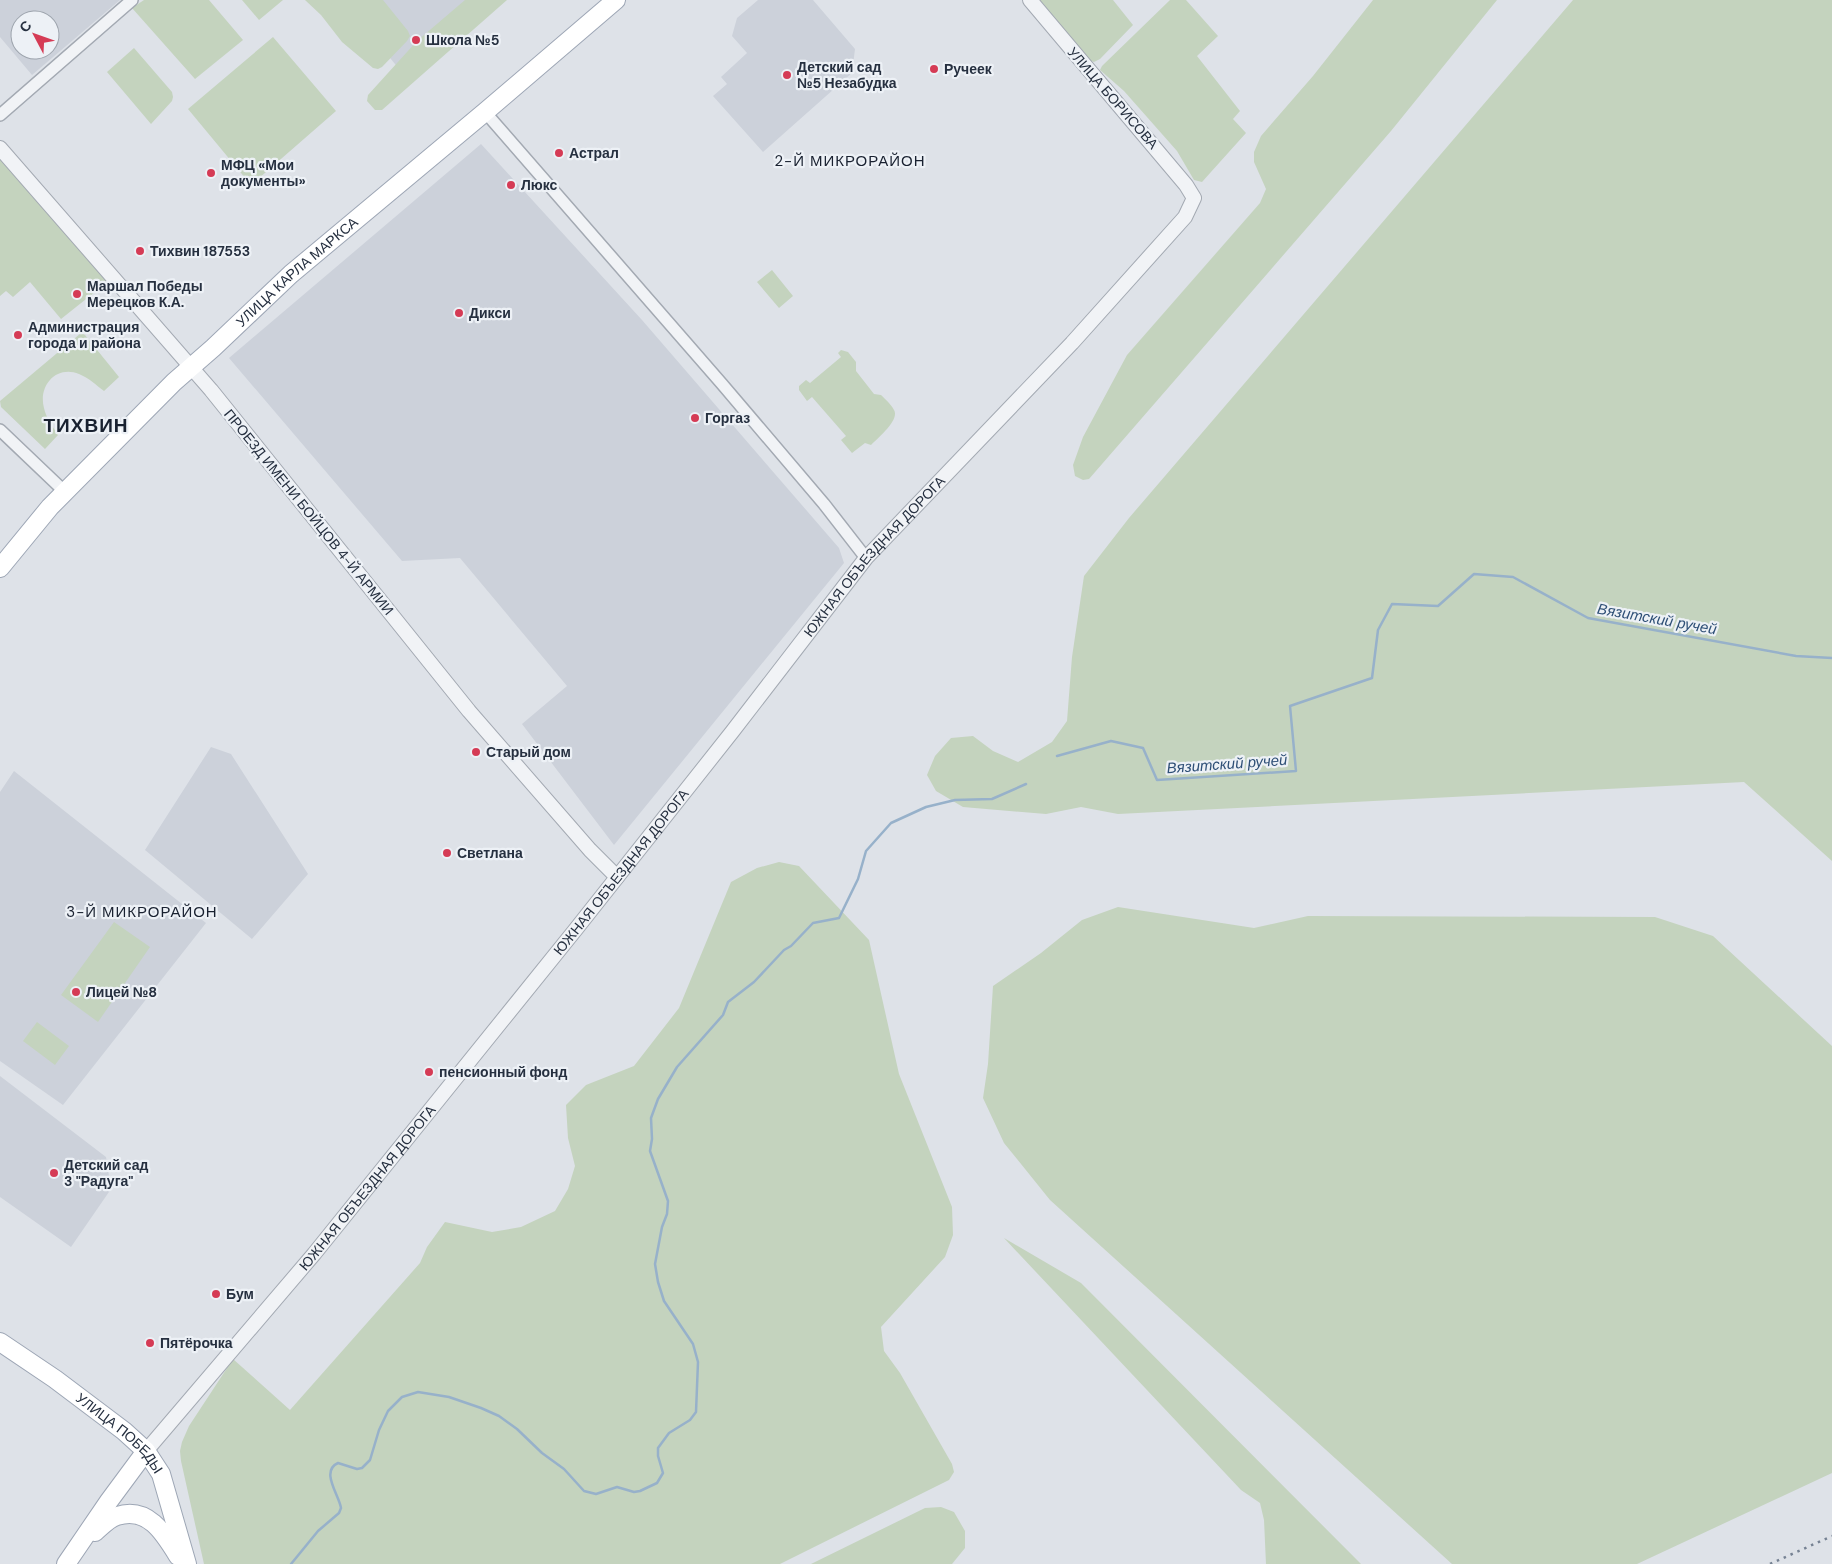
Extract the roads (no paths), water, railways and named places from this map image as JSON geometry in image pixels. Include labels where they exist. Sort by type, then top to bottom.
[{"type":"main road","name":"УЛИЦА КАРЛА МАРКСА","points":[[0,568],[64,491],[191,367],[291,274],[616,0]]},
{"type":"main road","name":"УЛИЦА ПОБЕДЫ","points":[[0,1342],[55,1378],[124,1431],[146,1451],[161,1474],[185,1564]]},
{"type":"main road","name":"ЮЖНАЯ ОБЪЕЗДНАЯ ДОРОГА","points":[[66,1564],[146,1451]]},
{"type":"main road","points":[[82,1541],[115,1516],[129,1514],[144,1515],[155,1523],[168,1538],[185,1564]]},
{"type":"street","points":[[0,115],[132,0]]},
{"type":"street","name":"УЛИЦА БОРИСОВА","points":[[1030,0],[1171,165],[1194,198]]},
{"type":"street","points":[[485,112],[735,399],[824,504],[866,558]]},
{"type":"street","name":"ПРОЕЗД ИМЕНИ БОЙЦОВ 4-Й АРМИИ","points":[[0,148],[191,367],[446,684],[590,850],[617,877]]},
{"type":"street","name":"ЮЖНАЯ ОБЪЕЗДНАЯ ДОРОГА","points":[[146,1451],[314,1254],[617,877],[866,558],[1085,330],[1185,217],[1194,198]]},
{"type":"street","points":[[0,430],[64,491]]},
{"type":"waterway","name":"Вязитский ручей","points":[[1057,756],[1111,741],[1143,748],[1157,780],[1296,771],[1290,706],[1372,678],[1378,630],[1392,604],[1438,606],[1474,574],[1513,577],[1588,618],[1796,656],[1832,658]]},
{"type":"waterway","name":"Вязитский ручей","points":[[291,1564],[318,1531],[339,1513],[340,1503],[331,1477],[333,1467],[338,1463],[357,1469],[362,1468],[370,1460],[379,1430],[388,1411],[402,1397],[418,1392],[449,1397],[499,1416],[517,1429],[542,1453],[564,1469],[584,1491],[596,1494],[617,1487],[634,1492],[657,1483],[663,1473],[658,1456],[658,1448],[669,1433],[690,1420],[696,1412],[698,1362],[693,1344],[664,1301],[655,1264],[662,1227],[667,1214],[668,1201],[650,1151],[652,1139],[651,1118],[658,1099],[677,1067],[723,1015],[728,1002],[754,982],[813,923],[839,918],[858,879],[866,851],[891,823],[926,807],[955,800],[992,799],[1026,784]]},
{"type":"railway","points":[[1770,1564],[1832,1536]]},
{"type":"place","name":"Школа №5","points":[[416,40]]},
{"type":"place","name":"Ручеек","points":[[934,69]]},
{"type":"place","name":"Детский сад №5 Незабудка","points":[[787,75]]},
{"type":"place","name":"Астрал","points":[[559,153]]},
{"type":"place","name":"МФЦ «Мои документы»","points":[[211,173]]},
{"type":"place","name":"Люкс","points":[[511,185]]},
{"type":"place","name":"Тихвин 187553","points":[[140,251]]},
{"type":"place","name":"Маршал Победы Мерецков К.А.","points":[[77,294]]},
{"type":"place","name":"Дикси","points":[[459,313]]},
{"type":"place","name":"Администрация города и района","points":[[18,335]]},
{"type":"place","name":"Горгаз","points":[[695,418]]},
{"type":"place","name":"Старый дом","points":[[476,752]]},
{"type":"place","name":"Светлана","points":[[447,853]]},
{"type":"place","name":"Лицей №8","points":[[76,992]]},
{"type":"place","name":"пенсионный фонд","points":[[429,1072]]},
{"type":"place","name":"Детский сад 3 \"Радуга\"","points":[[54,1173]]},
{"type":"place","name":"Бум","points":[[216,1294]]},
{"type":"place","name":"Пятёрочка","points":[[150,1343]]},
{"type":"district","name":"2-Й МИКРОРАЙОН","points":[[850,161]]},
{"type":"district","name":"ТИХВИН","points":[[86,425]]},
{"type":"district","name":"3-Й МИКРОРАЙОН","points":[[142,912]]}]
